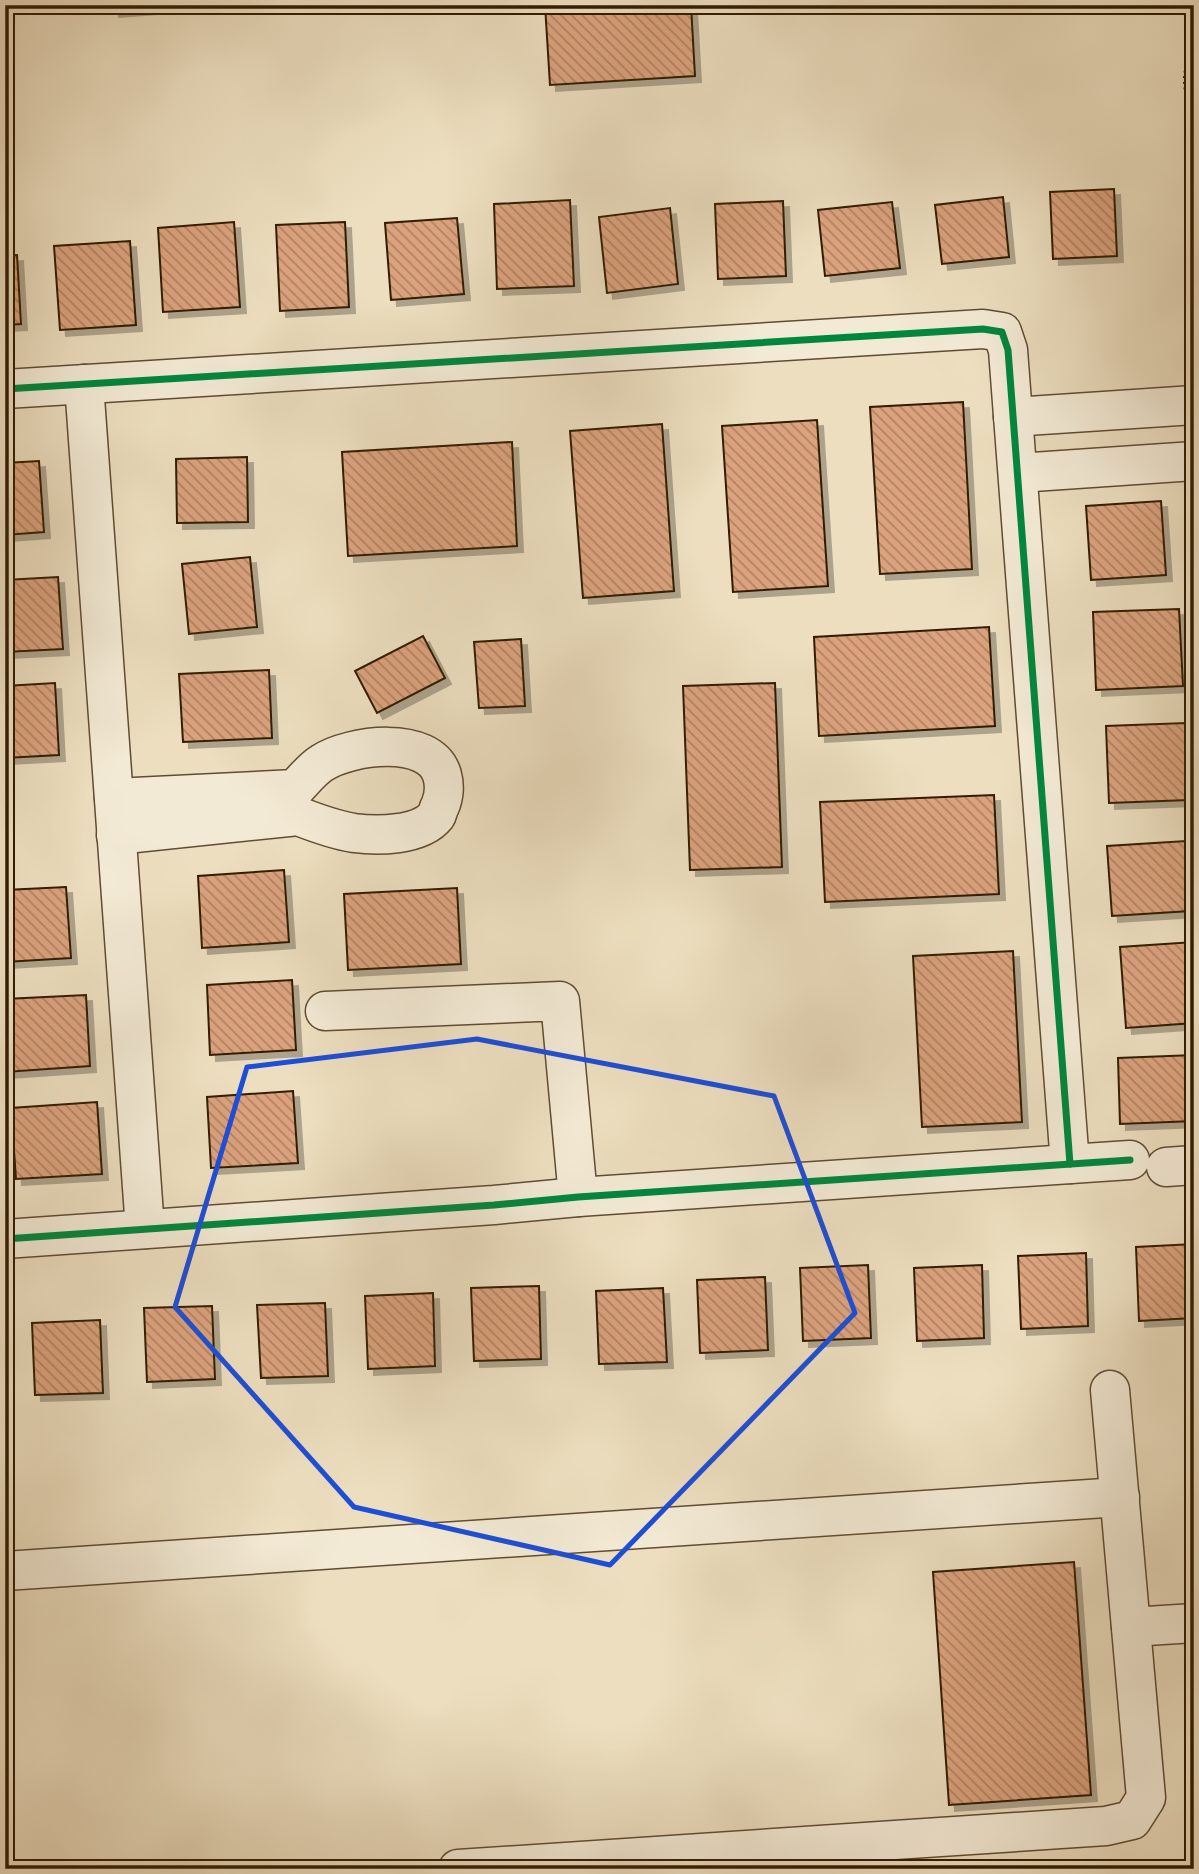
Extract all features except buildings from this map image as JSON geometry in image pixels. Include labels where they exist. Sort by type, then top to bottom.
[{"type":"street","points":[[5,389],[983,329],[1002,332],[1008,350],[1070,1164]]},
{"type":"street","points":[[84,384],[145,1229]]},
{"type":"street","points":[[1013,417],[1194,405]]},
{"type":"street","points":[[1018,473],[1194,461]]},
{"type":"street","points":[[380,747],[407,748],[432,758],[442,774],[444,797],[436,816],[418,830],[388,834],[354,833],[298,816],[115,817],[296,789],[321,763],[346,753],[380,747]]},
{"type":"street","points":[[325,1011],[560,1001],[578,1198]]},
{"type":"street","points":[[5,1239],[1070,1164],[1163,1164]]},
{"type":"street","points":[[458,1869],[1106,1826],[1132,1819],[1146,1798],[1110,1390]]},
{"type":"street","points":[[5,1571],[1120,1497]]},
{"type":"street","points":[[1131,1627],[1194,1623]]},
{"type":"path","points":[[1189,5],[1189,45],[1185,79],[1194,183]]},
{"type":"highlighted area","points":[[477,1039],[774,1096],[855,1313],[610,1565],[354,1507],[175,1307],[247,1067]]},
{"type":"cycle path","points":[[5,389],[983,329],[1002,332],[1008,350],[1070,1164]]},
{"type":"cycle path","points":[[5,1239],[1130,1160]]}]
